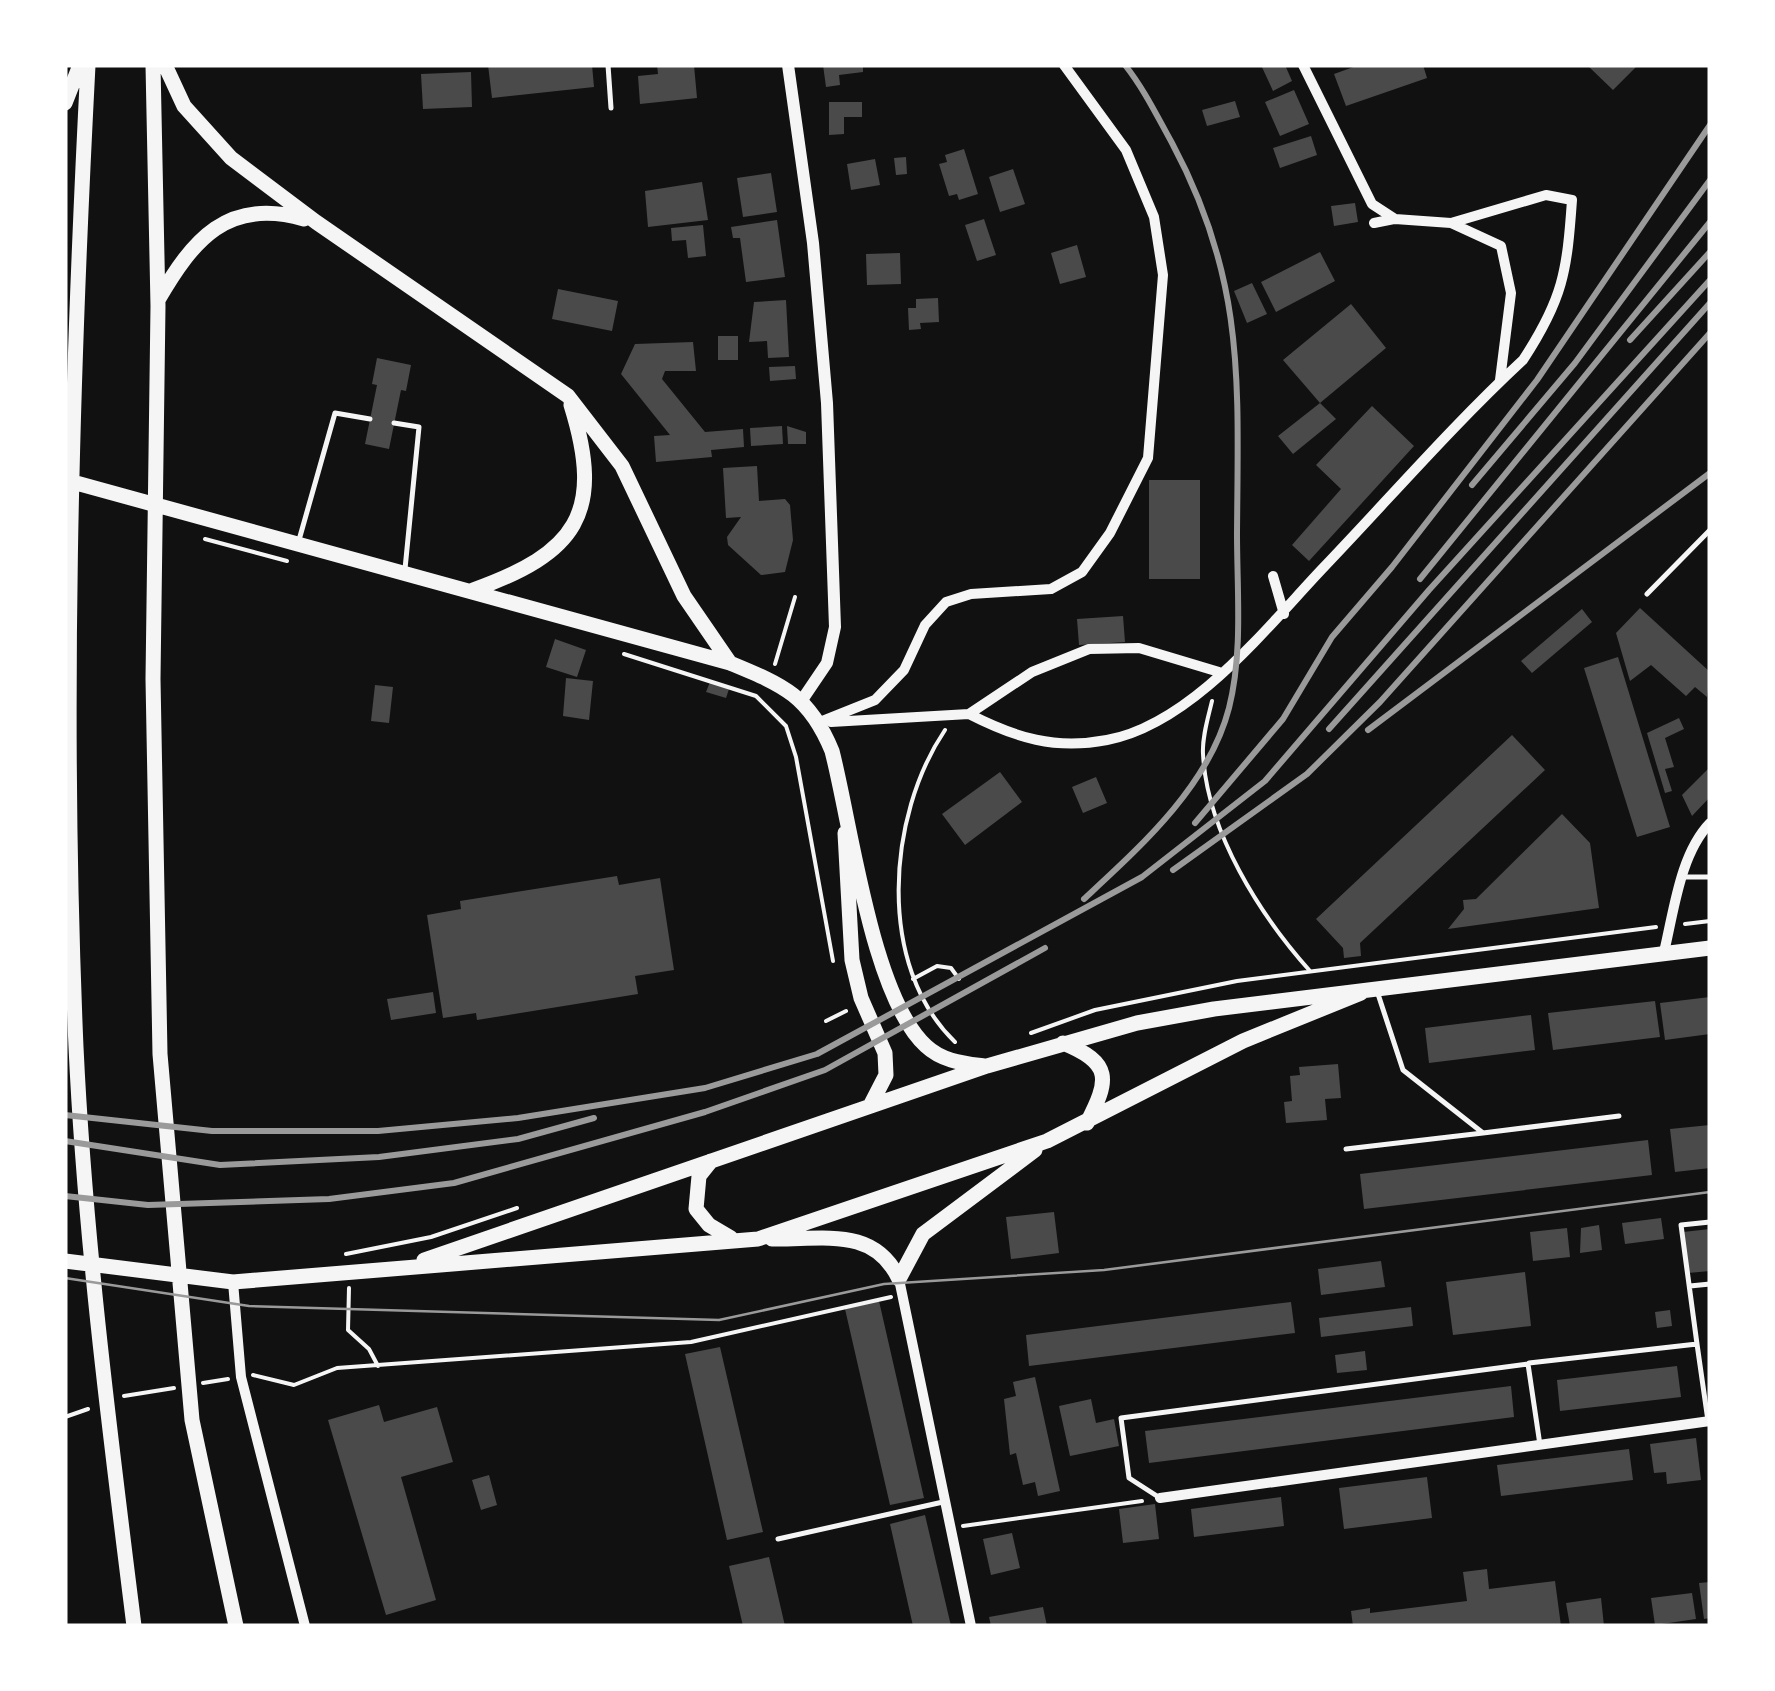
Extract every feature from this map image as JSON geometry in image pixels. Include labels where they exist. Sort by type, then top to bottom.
[{"type":"main road","points":[[65,103],[80,65]]},
{"type":"main road","points":[[88,65],[76,297],[69,840],[76,1052],[109,1430],[134,1626]]},
{"type":"main road","points":[[153,65],[158,303],[153,679],[160,1054],[192,1420],[236,1626]]},
{"type":"main road","points":[[165,65],[184,106],[231,158],[316,222],[568,396],[622,466],[684,596],[730,663]]},
{"type":"main road","points":[[158,303],[185,253],[210,230],[238,216],[269,212],[316,222]]},
{"type":"main road","points":[[65,267],[76,297]]},
{"type":"main road","points":[[471,590],[527,570],[564,540],[579,512],[584,464],[568,396]]},
{"type":"main road","points":[[65,480],[730,663],[768,679],[802,700],[820,722],[846,804],[874,936],[911,1029],[926,1047],[948,1060],[987,1066]]},
{"type":"main road","points":[[846,804],[852,960],[860,998],[885,1053],[886,1074],[870,1106]]},
{"type":"main road","points":[[411,1265],[987,1066],[1063,1044],[1214,1009],[1710,948]]},
{"type":"main road","points":[[758,1239],[1048,1141],[1242,1041],[1370,992]]},
{"type":"main road","points":[[1063,1044],[1095,1059],[1103,1071],[1104,1085],[1087,1123]]},
{"type":"main road","points":[[901,1287],[923,1234],[1048,1141]]},
{"type":"main road","points":[[710,1161],[699,1176],[696,1209],[709,1226],[731,1238]]},
{"type":"main road","points":[[65,1261],[234,1282],[411,1265],[523,1261],[731,1238],[862,1242],[878,1248],[901,1287]]},
{"type":"street","points":[[788,65],[812,244],[827,403],[835,626],[828,663],[802,700]]},
{"type":"street","points":[[820,722],[875,700],[904,670],[924,624],[946,602],[971,594],[1051,590],[1082,572],[1110,533],[1148,458],[1163,275],[1154,217],[1126,150],[1064,65]]},
{"type":"street","points":[[1302,65],[1372,204],[1396,219]]},
{"type":"street","points":[[970,714],[1014,737],[1055,745],[1110,740],[1152,723],[1195,696],[1284,614],[1522,360],[1552,316],[1567,271],[1572,200],[1546,195],[1451,223]]},
{"type":"street","points":[[1374,224],[1396,219],[1451,223],[1501,246],[1511,293],[1500,380]]},
{"type":"street","points":[[1273,576],[1284,614]]},
{"type":"street","points":[[820,722],[970,714],[1032,672],[1089,650],[1139,648],[1219,672]]},
{"type":"street","points":[[1664,952],[1683,877],[1709,827]]},
{"type":"street","points":[[234,1282],[241,1377],[304,1626]]},
{"type":"street","points":[[901,1287],[971,1626]]},
{"type":"street","points":[[1160,1498],[1709,1421]]},
{"type":"lane","points":[[608,65],[612,108]]},
{"type":"lane","points":[[298,544],[336,413],[370,419]]},
{"type":"lane","points":[[394,423],[419,428],[405,572]]},
{"type":"lane","points":[[1647,594],[1710,530]]},
{"type":"lane","points":[[1703,537],[1710,543]]},
{"type":"lane","points":[[1683,877],[1710,876]]},
{"type":"lane","points":[[1370,992],[1403,1070],[1483,1133]]},
{"type":"lane","points":[[1346,1150],[1619,1116]]},
{"type":"lane","points":[[1709,1421],[1681,1225],[1710,1222]]},
{"type":"lane","points":[[1690,1286],[1710,1284]]},
{"type":"lane","points":[[1160,1498],[1129,1478],[1121,1418],[1697,1344]]},
{"type":"lane","points":[[1528,1364],[1540,1444]]},
{"type":"lane","points":[[778,1540],[943,1502]]},
{"type":"path","points":[[205,539],[301,565]]},
{"type":"path","points":[[756,696],[768,679],[794,597]]},
{"type":"path","points":[[621,653],[756,696],[786,726],[796,757],[834,961]]},
{"type":"path","points":[[1219,672],[1203,752],[1212,806],[1280,938],[1310,971]]},
{"type":"path","points":[[955,715],[921,773],[899,860],[904,934],[914,979],[938,1026],[955,1042],[968,1046]]},
{"type":"path","points":[[1029,1034],[1094,1010],[1310,971],[1710,921]]},
{"type":"path","points":[[914,979],[936,966],[951,968],[960,979]]},
{"type":"path","points":[[826,1021],[855,1007]]},
{"type":"path","points":[[378,1366],[348,1330],[346,1251],[402,1244],[529,1204]]},
{"type":"path","points":[[119,1396],[258,1375],[271,1383],[294,1385],[337,1368],[690,1342],[901,1287]]},
{"type":"path","points":[[65,1417],[92,1407]]},
{"type":"path","points":[[948,1528],[1160,1498]]},
{"type":"building","points":[[488,65],[592,65],[594,87],[492,98]]},
{"type":"building","points":[[657,65],[694,65],[697,98],[640,104],[638,76],[658,74]]},
{"type":"building","points":[[823,65],[863,65],[863,72],[839,75],[840,85],[826,87]]},
{"type":"building","points":[[1261,65],[1285,65],[1292,81],[1273,91]]},
{"type":"building","points":[[1359,65],[1423,65],[1427,78],[1346,106],[1334,74]]},
{"type":"building","points":[[1587,65],[1638,65],[1613,90]]},
{"type":"building","points":[[471,72],[472,107],[423,109],[421,74]]},
{"type":"building","points":[[1294,90],[1309,124],[1280,136],[1265,102]]},
{"type":"building","points":[[1235,101],[1240,117],[1207,126],[1202,110]]},
{"type":"building","points":[[829,102],[862,102],[862,117],[844,117],[844,134],[829,135]]},
{"type":"building","points":[[1311,136],[1317,155],[1280,168],[1273,148]]},
{"type":"building","points":[[964,149],[978,194],[959,200],[957,194],[949,196],[939,164],[947,162],[945,155]]},
{"type":"building","points":[[906,157],[907,174],[896,175],[894,158]]},
{"type":"building","points":[[875,159],[880,185],[851,190],[847,164]]},
{"type":"building","points":[[1013,169],[1025,204],[1000,212],[989,177]]},
{"type":"building","points":[[771,173],[777,212],[743,217],[737,178]]},
{"type":"building","points":[[702,182],[708,220],[648,227],[645,191]]},
{"type":"building","points":[[1355,203],[1358,222],[1334,226],[1331,206]]},
{"type":"building","points":[[984,219],[996,255],[977,261],[965,225]]},
{"type":"building","points":[[777,220],[785,277],[746,282],[740,238],[733,238],[731,227]]},
{"type":"building","points":[[703,225],[706,256],[688,258],[686,240],[672,241],[671,228]]},
{"type":"building","points":[[1077,245],[1086,277],[1060,284],[1051,253]]},
{"type":"building","points":[[1320,252],[1335,281],[1276,312],[1261,282]]},
{"type":"building","points":[[900,253],[901,284],[867,285],[866,254]]},
{"type":"building","points":[[1252,283],[1267,314],[1247,323],[1234,291]]},
{"type":"building","points":[[558,289],[618,301],[612,331],[552,319]]},
{"type":"building","points":[[938,298],[939,322],[920,323],[921,329],[909,330],[908,308],[916,308],[916,299]]},
{"type":"building","points":[[786,300],[789,357],[768,358],[767,341],[749,342],[754,302]]},
{"type":"building","points":[[1351,304],[1386,348],[1320,403],[1283,360]]},
{"type":"building","points":[[718,336],[738,336],[738,360],[718,360]]},
{"type":"building","points":[[693,342],[696,371],[665,371],[662,379],[705,432],[743,429],[744,447],[711,450],[712,457],[656,462],[654,436],[670,435],[621,374],[635,344]]},
{"type":"building","points":[[377,358],[411,365],[406,391],[401,390],[389,449],[365,444],[377,385],[372,384]]},
{"type":"building","points":[[795,366],[796,379],[770,381],[769,367]]},
{"type":"building","points":[[1320,403],[1336,419],[1293,454],[1278,436]]},
{"type":"building","points":[[1372,406],[1414,446],[1309,561],[1292,545],[1341,489],[1316,465]]},
{"type":"building","points":[[782,426],[783,444],[751,446],[750,428]]},
{"type":"building","points":[[787,426],[806,432],[806,444],[788,444]]},
{"type":"building","points":[[757,466],[759,501],[785,499],[790,505],[793,540],[785,572],[761,575],[728,545],[727,537],[741,517],[726,518],[723,468]]},
{"type":"building","points":[[1149,480],[1200,480],[1200,579],[1149,579]]},
{"type":"building","points":[[1640,608],[1710,672],[1707,697],[1695,687],[1686,696],[1651,665],[1630,681],[1616,633]]},
{"type":"building","points":[[1582,609],[1592,622],[1532,673],[1521,661]]},
{"type":"building","points":[[1123,616],[1125,642],[1079,645],[1077,619]]},
{"type":"building","points":[[555,639],[586,650],[577,677],[546,667]]},
{"type":"building","points":[[1618,657],[1670,827],[1637,837],[1584,668]]},
{"type":"building","points":[[566,678],[593,681],[589,720],[563,716]]},
{"type":"building","points":[[710,682],[729,689],[726,698],[706,692]]},
{"type":"building","points":[[375,685],[393,687],[389,723],[371,721]]},
{"type":"building","points":[[1679,718],[1684,729],[1665,738],[1674,767],[1665,769],[1672,791],[1665,793],[1647,733]]},
{"type":"building","points":[[1512,735],[1545,770],[1360,943],[1361,956],[1344,958],[1343,948],[1316,919]]},
{"type":"building","points":[[1710,767],[1710,797],[1692,816],[1682,795]]},
{"type":"building","points":[[1000,772],[1022,802],[965,845],[942,814]]},
{"type":"building","points":[[1096,777],[1107,803],[1083,813],[1072,787]]},
{"type":"building","points":[[1562,814],[1590,843],[1599,908],[1448,929],[1464,909],[1463,900],[1476,899]]},
{"type":"building","points":[[617,876],[619,885],[660,878],[674,970],[635,976],[638,994],[477,1020],[476,1013],[443,1018],[427,915],[461,909],[460,901]]},
{"type":"building","points":[[433,992],[436,1013],[391,1020],[387,999]]},
{"type":"building","points":[[1710,997],[1710,1034],[1665,1040],[1660,1003]]},
{"type":"building","points":[[1655,1001],[1660,1037],[1553,1050],[1548,1013]]},
{"type":"building","points":[[1531,1015],[1535,1050],[1429,1063],[1425,1028]]},
{"type":"building","points":[[1338,1064],[1341,1098],[1325,1099],[1327,1120],[1286,1123],[1284,1102],[1292,1101],[1290,1076],[1300,1075],[1299,1067]]},
{"type":"building","points":[[1710,1125],[1710,1168],[1675,1172],[1670,1129]]},
{"type":"building","points":[[1648,1140],[1652,1175],[1364,1209],[1360,1174]]},
{"type":"building","points":[[1054,1212],[1059,1253],[1011,1259],[1006,1217]]},
{"type":"building","points":[[1661,1218],[1664,1239],[1625,1244],[1622,1223]]},
{"type":"building","points":[[1599,1225],[1602,1250],[1580,1253],[1581,1228]]},
{"type":"building","points":[[1567,1228],[1570,1257],[1533,1261],[1530,1232]]},
{"type":"building","points":[[1710,1229],[1710,1271],[1688,1273],[1683,1232]]},
{"type":"building","points":[[1381,1261],[1385,1287],[1321,1295],[1318,1269]]},
{"type":"building","points":[[1525,1272],[1531,1326],[1453,1335],[1446,1282]]},
{"type":"building","points":[[879,1301],[924,1498],[890,1505],[845,1309]]},
{"type":"building","points":[[1291,1302],[1295,1333],[1029,1366],[1026,1335]]},
{"type":"building","points":[[1411,1307],[1413,1326],[1321,1337],[1319,1318]]},
{"type":"building","points":[[1670,1310],[1672,1326],[1657,1328],[1655,1312]]},
{"type":"building","points":[[720,1347],[763,1532],[727,1540],[685,1354]]},
{"type":"building","points":[[1365,1351],[1367,1370],[1337,1373],[1335,1355]]},
{"type":"building","points":[[1677,1366],[1681,1397],[1560,1411],[1557,1380]]},
{"type":"building","points":[[1035,1377],[1060,1491],[1038,1496],[1035,1482],[1023,1485],[1016,1453],[1010,1455],[1004,1399],[1016,1396],[1013,1382]]},
{"type":"building","points":[[1511,1386],[1514,1417],[1149,1463],[1145,1431]]},
{"type":"building","points":[[1091,1399],[1096,1423],[1114,1419],[1119,1446],[1070,1456],[1059,1406]]},
{"type":"building","points":[[379,1405],[384,1422],[437,1407],[453,1462],[401,1477],[436,1600],[386,1615],[328,1420]]},
{"type":"building","points":[[1696,1438],[1701,1480],[1667,1484],[1666,1472],[1654,1473],[1650,1444]]},
{"type":"building","points":[[1629,1449],[1633,1480],[1501,1496],[1497,1465]]},
{"type":"building","points":[[489,1475],[497,1505],[481,1510],[472,1480]]},
{"type":"building","points":[[1427,1477],[1432,1518],[1344,1529],[1339,1488]]},
{"type":"building","points":[[1281,1497],[1284,1526],[1194,1537],[1191,1509]]},
{"type":"building","points":[[1155,1504],[1159,1539],[1123,1543],[1119,1509]]},
{"type":"building","points":[[925,1515],[951,1626],[913,1626],[890,1524]]},
{"type":"building","points":[[1012,1533],[1020,1568],[991,1575],[983,1539]]},
{"type":"building","points":[[769,1557],[785,1626],[743,1626],[729,1566]]},
{"type":"building","points":[[1487,1569],[1489,1589],[1555,1581],[1561,1626],[1353,1626],[1351,1611],[1370,1608],[1370,1613],[1467,1601],[1463,1572]]},
{"type":"building","points":[[1710,1582],[1710,1618],[1704,1619],[1699,1583]]},
{"type":"building","points":[[1692,1593],[1696,1619],[1655,1625],[1651,1598]]},
{"type":"building","points":[[1601,1598],[1604,1626],[1570,1626],[1566,1603]]},
{"type":"building","points":[[1043,1607],[1047,1626],[991,1626],[989,1617]]},
{"type":"tram line","points":[[65,1278],[249,1306],[719,1320],[884,1284],[1104,1270],[1710,1192]]},
{"type":"railway","points":[[1084,899],[1170,813],[1206,763],[1229,708],[1238,644],[1238,429],[1233,334],[1225,288],[1214,241],[1196,193],[1156,113],[1125,65]]},
{"type":"railway","points":[[1195,823],[1283,719],[1332,637],[1392,567],[1537,380],[1710,125]]},
{"type":"railway","points":[[1472,485],[1575,363],[1710,180]]},
{"type":"railway","points":[[1420,579],[1710,222]]},
{"type":"railway","points":[[1630,340],[1710,252]]},
{"type":"railway","points":[[65,1115],[212,1131],[378,1131],[518,1118],[705,1088],[817,1054],[1142,877],[1265,781],[1429,590],[1710,280]]},
{"type":"railway","points":[[1329,729],[1710,303]]},
{"type":"railway","points":[[1173,870],[1307,774],[1380,702],[1710,333]]},
{"type":"railway","points":[[1368,730],[1710,473]]},
{"type":"railway","points":[[65,1196],[148,1205],[329,1199],[454,1183],[705,1112],[825,1070],[1045,948]]},
{"type":"railway","points":[[65,1141],[220,1165],[379,1157],[518,1139],[594,1118]]}]
